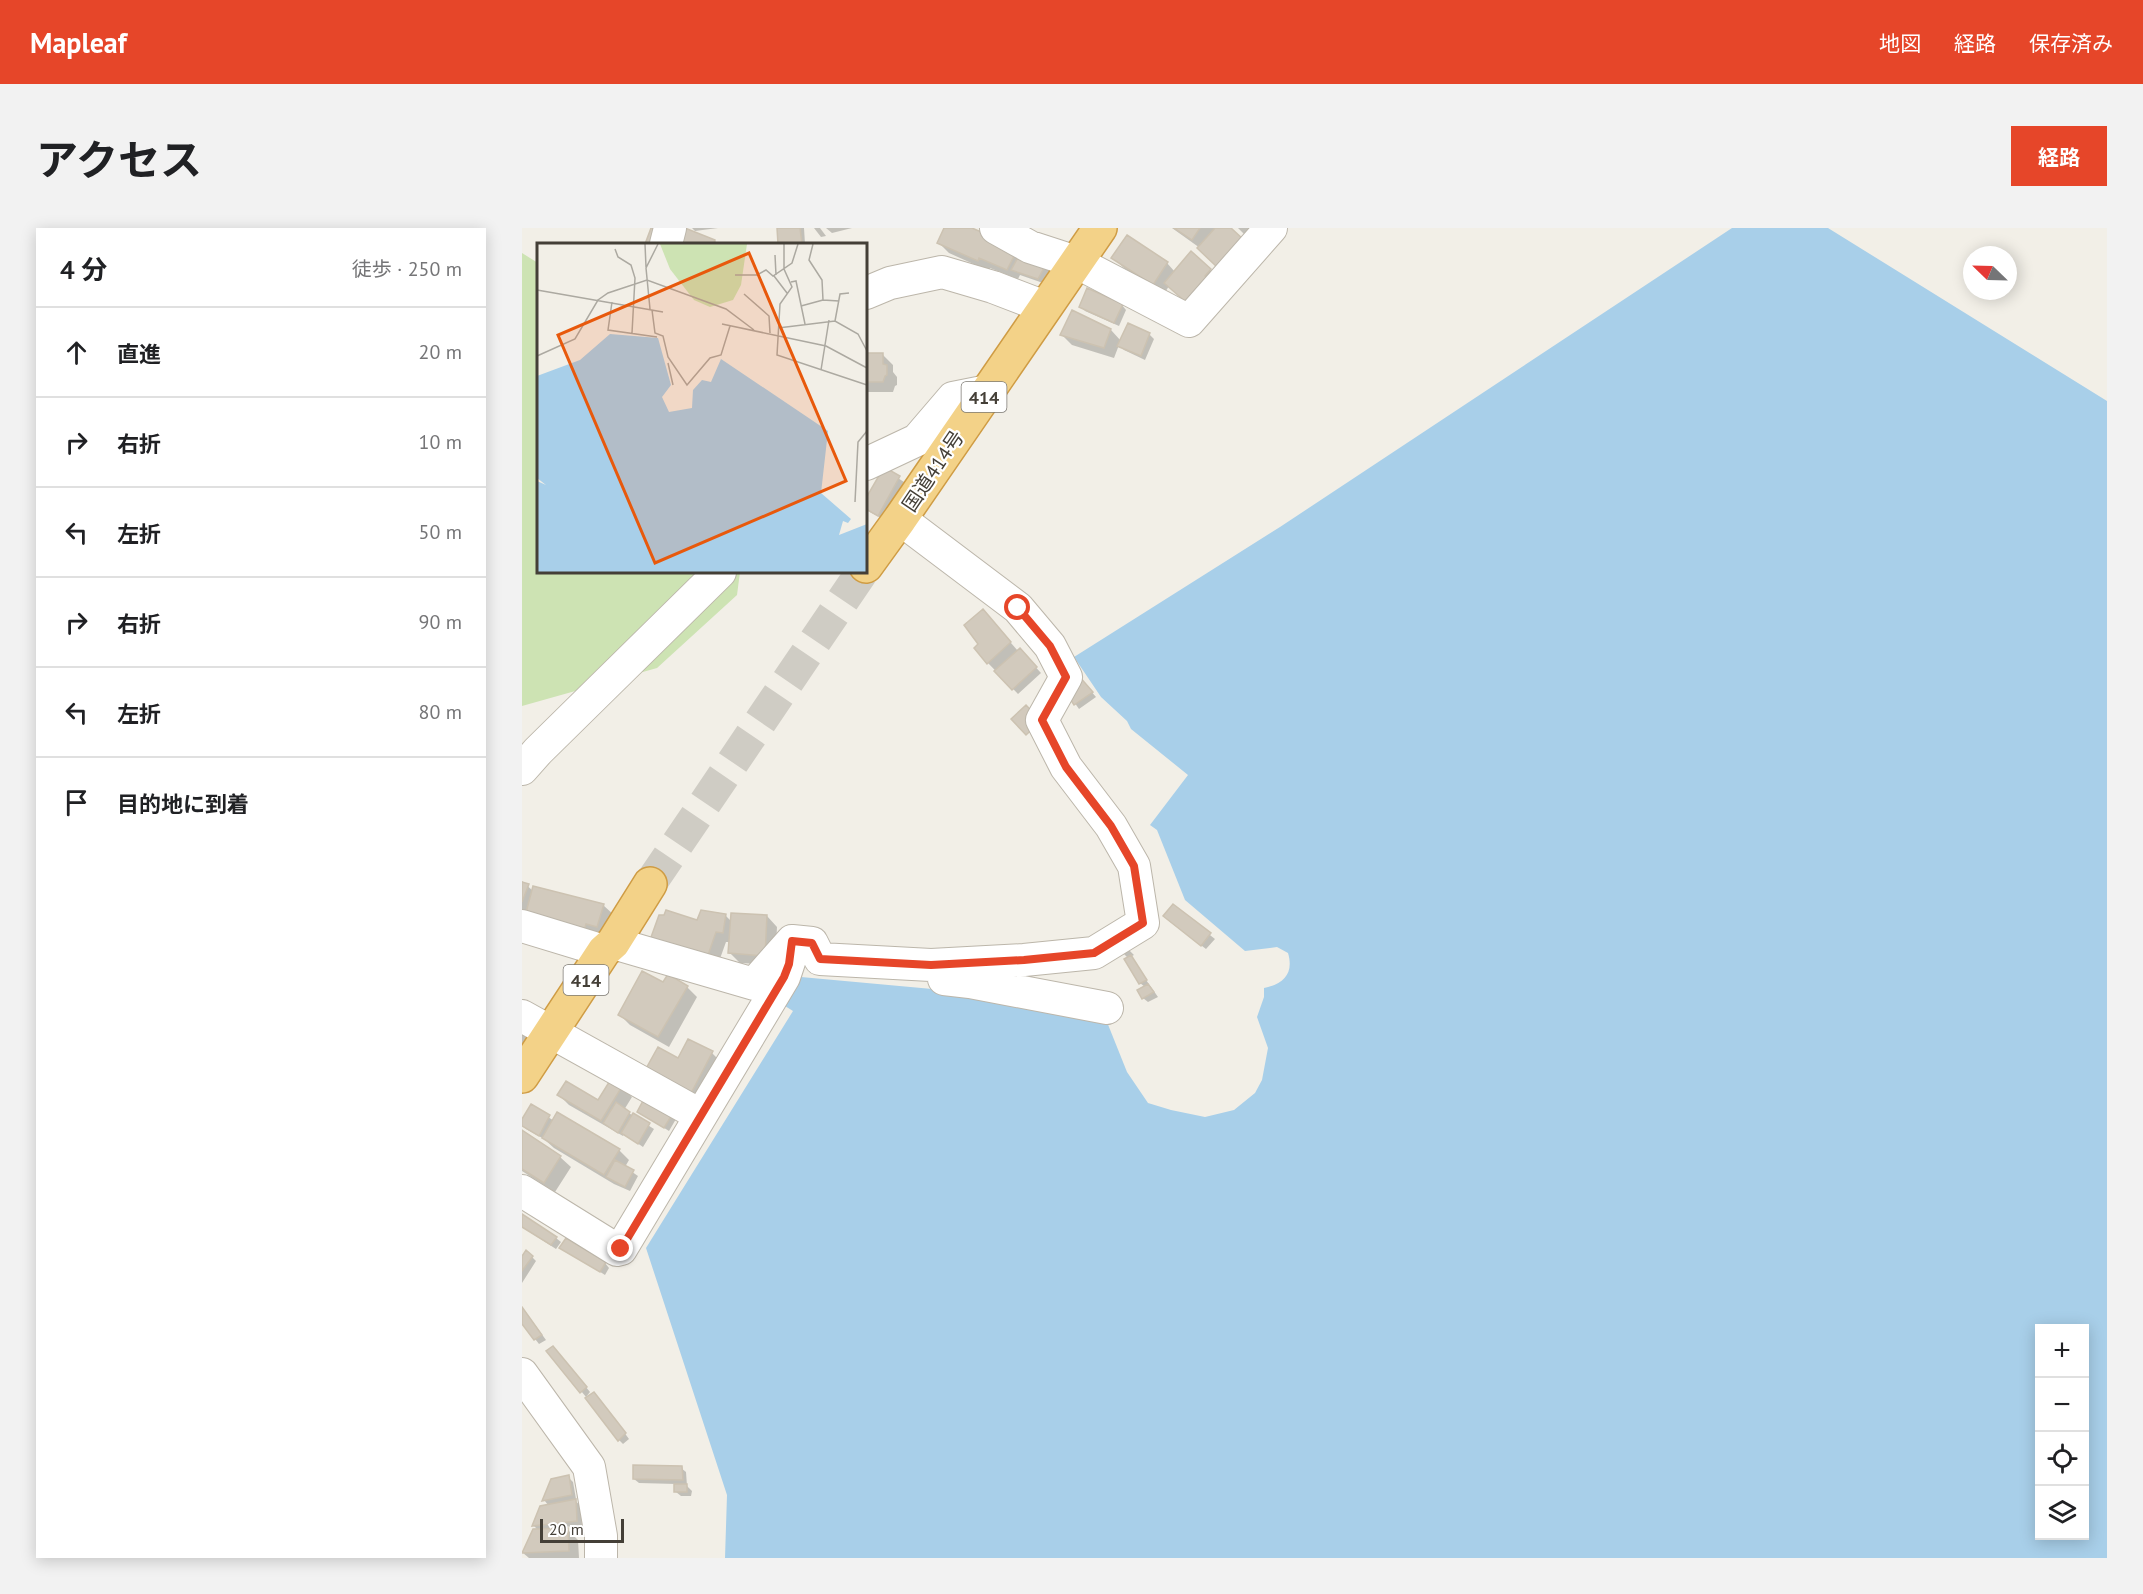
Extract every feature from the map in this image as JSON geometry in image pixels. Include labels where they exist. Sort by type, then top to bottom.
[{"type":"highway","name":"国道414号","points":[[867,565],[1100,228]]},
{"type":"highway","name":"414","points":[[522,1076],[650,884]]},
{"type":"street","points":[[666,243],[670,228]]},
{"type":"street","points":[[996,228],[1033,237],[1189,321],[1271,228]]},
{"type":"street","points":[[867,293],[890,283],[942,272],[993,287],[1045,307]]},
{"type":"street","points":[[867,464],[917,440],[953,398],[988,392]]},
{"type":"street","points":[[522,926],[754,984],[790,956],[812,943],[820,959],[931,965],[1024,960],[1094,953],[1143,923],[1134,866],[1111,826],[1066,767],[1042,720],[1066,677],[1050,646],[1018,608],[900,519]]},
{"type":"street","points":[[522,768],[719,573]]},
{"type":"street","points":[[790,956],[899,975],[970,981],[1107,1008]]},
{"type":"street","points":[[522,1191],[617,1250],[621,1249],[790,956]]},
{"type":"street","points":[[522,1016],[700,1115]]},
{"type":"street","points":[[522,1374],[589,1467],[601,1536],[601,1558]]},
{"type":"green space","points":[[522,253],[537,262],[537,573],[740,573],[737,595],[657,668],[522,706]]},
{"type":"water","points":[[1732,228],[1828,228],[2107,401],[2107,1558],[725,1558],[727,1495],[646,1248],[793,1011],[777,1001],[790,976],[976,993],[1105,1017],[1127,1072],[1148,1103],[1171,1110],[1205,1117],[1234,1110],[1255,1093],[1262,1080],[1268,1048],[1257,1017],[1264,997],[1264,988],[1277,984],[1286,977],[1290,966],[1288,953],[1277,947],[1245,951],[1185,900],[1157,830],[1150,825],[1188,775],[1131,729],[1127,721],[1101,697],[1074,657],[1280,527]]},
{"type":"building","points":[[651,228],[662,228],[655,243],[645,243]]},
{"type":"building","points":[[685,228],[715,240],[714,243],[678,243]]},
{"type":"building","points":[[777,228],[800,228],[802,243],[778,243]]},
{"type":"building","points":[[944,228],[972,228],[1018,248],[1007,270],[979,258],[978,261],[937,243]]},
{"type":"building","points":[[1174,228],[1200,228],[1192,240]]},
{"type":"building","points":[[1215,228],[1231,228],[1244,240],[1218,268],[1197,248]]},
{"type":"building","points":[[1127,235],[1168,262],[1153,285],[1111,258]]},
{"type":"building","points":[[1191,251],[1211,269],[1205,276],[1209,280],[1188,304],[1164,283]]},
{"type":"building","points":[[1021,252],[1046,264],[1038,279],[1011,270]]},
{"type":"building","points":[[1087,288],[1123,304],[1114,323],[1079,307]]},
{"type":"building","points":[[1072,310],[1111,329],[1104,348],[1060,335]]},
{"type":"building","points":[[1128,323],[1150,333],[1141,356],[1117,346]]},
{"type":"building","points":[[867,353],[883,353],[883,364],[887,365],[887,375],[883,382],[867,382]]},
{"type":"building","points":[[884,467],[900,476],[878,516],[867,510],[867,496]]},
{"type":"building","points":[[983,609],[1011,642],[987,664],[974,648],[978,644],[964,625]]},
{"type":"building","points":[[1020,648],[1037,667],[1012,690],[994,671]]},
{"type":"building","points":[[1078,675],[1093,692],[1074,705],[1063,688]]},
{"type":"building","points":[[1026,705],[1041,721],[1026,735],[1011,719]]},
{"type":"building","points":[[522,882],[529,884],[522,902]]},
{"type":"building","points":[[533,886],[604,904],[597,927],[586,924],[584,931],[524,920]]},
{"type":"building","points":[[1173,904],[1211,933],[1201,946],[1163,916]]},
{"type":"building","points":[[666,910],[697,920],[701,910],[726,914],[723,933],[716,932],[707,958],[650,940],[659,915],[664,915]]},
{"type":"building","points":[[731,913],[767,915],[765,956],[728,953]]},
{"type":"building","points":[[1131,955],[1147,980],[1139,984],[1124,959]]},
{"type":"building","points":[[642,971],[663,982],[668,974],[688,986],[658,1037],[618,1015]]},
{"type":"building","points":[[1148,984],[1154,992],[1142,999],[1137,990]]},
{"type":"building","points":[[688,1039],[713,1051],[688,1099],[643,1074],[658,1047],[678,1058]]},
{"type":"building","points":[[611,1079],[623,1085],[601,1121],[557,1095],[566,1081],[598,1100]]},
{"type":"building","points":[[645,1097],[673,1113],[664,1128],[637,1112]]},
{"type":"building","points":[[616,1102],[630,1112],[618,1133],[603,1123]]},
{"type":"building","points":[[531,1104],[550,1115],[539,1136],[522,1126],[522,1119]]},
{"type":"building","points":[[557,1112],[620,1149],[604,1175],[542,1138]]},
{"type":"building","points":[[633,1113],[650,1123],[638,1144],[621,1133]]},
{"type":"building","points":[[522,1130],[561,1156],[544,1183],[522,1169]]},
{"type":"building","points":[[615,1160],[634,1170],[625,1187],[606,1177]]},
{"type":"building","points":[[522,1214],[557,1237],[551,1245],[522,1227]]},
{"type":"building","points":[[566,1238],[606,1262],[600,1272],[559,1248]]},
{"type":"building","points":[[526,1250],[533,1256],[522,1271],[522,1256]]},
{"type":"building","points":[[522,1307],[542,1335],[534,1340],[522,1324]]},
{"type":"building","points":[[553,1346],[587,1387],[580,1393],[546,1351]]},
{"type":"building","points":[[594,1392],[626,1433],[618,1441],[585,1398]]},
{"type":"building","points":[[633,1465],[682,1466],[683,1480],[633,1479]]},
{"type":"building","points":[[569,1475],[572,1495],[542,1501],[551,1479]]},
{"type":"building","points":[[674,1484],[687,1484],[687,1492],[674,1492]]},
{"type":"building","points":[[576,1499],[577,1521],[532,1526],[540,1506]]},
{"type":"building","points":[[568,1528],[569,1551],[522,1553],[533,1529]]},
{"type":"tunnel","points":[[650,884],[861,573]]},
{"type":"route","points":[[621,1249],[784,977],[789,964],[792,941],[812,943],[820,959],[931,965],[1024,960],[1094,953],[1143,923],[1134,866],[1111,826],[1066,767],[1042,720],[1066,677],[1050,646],[1018,608]]}]
